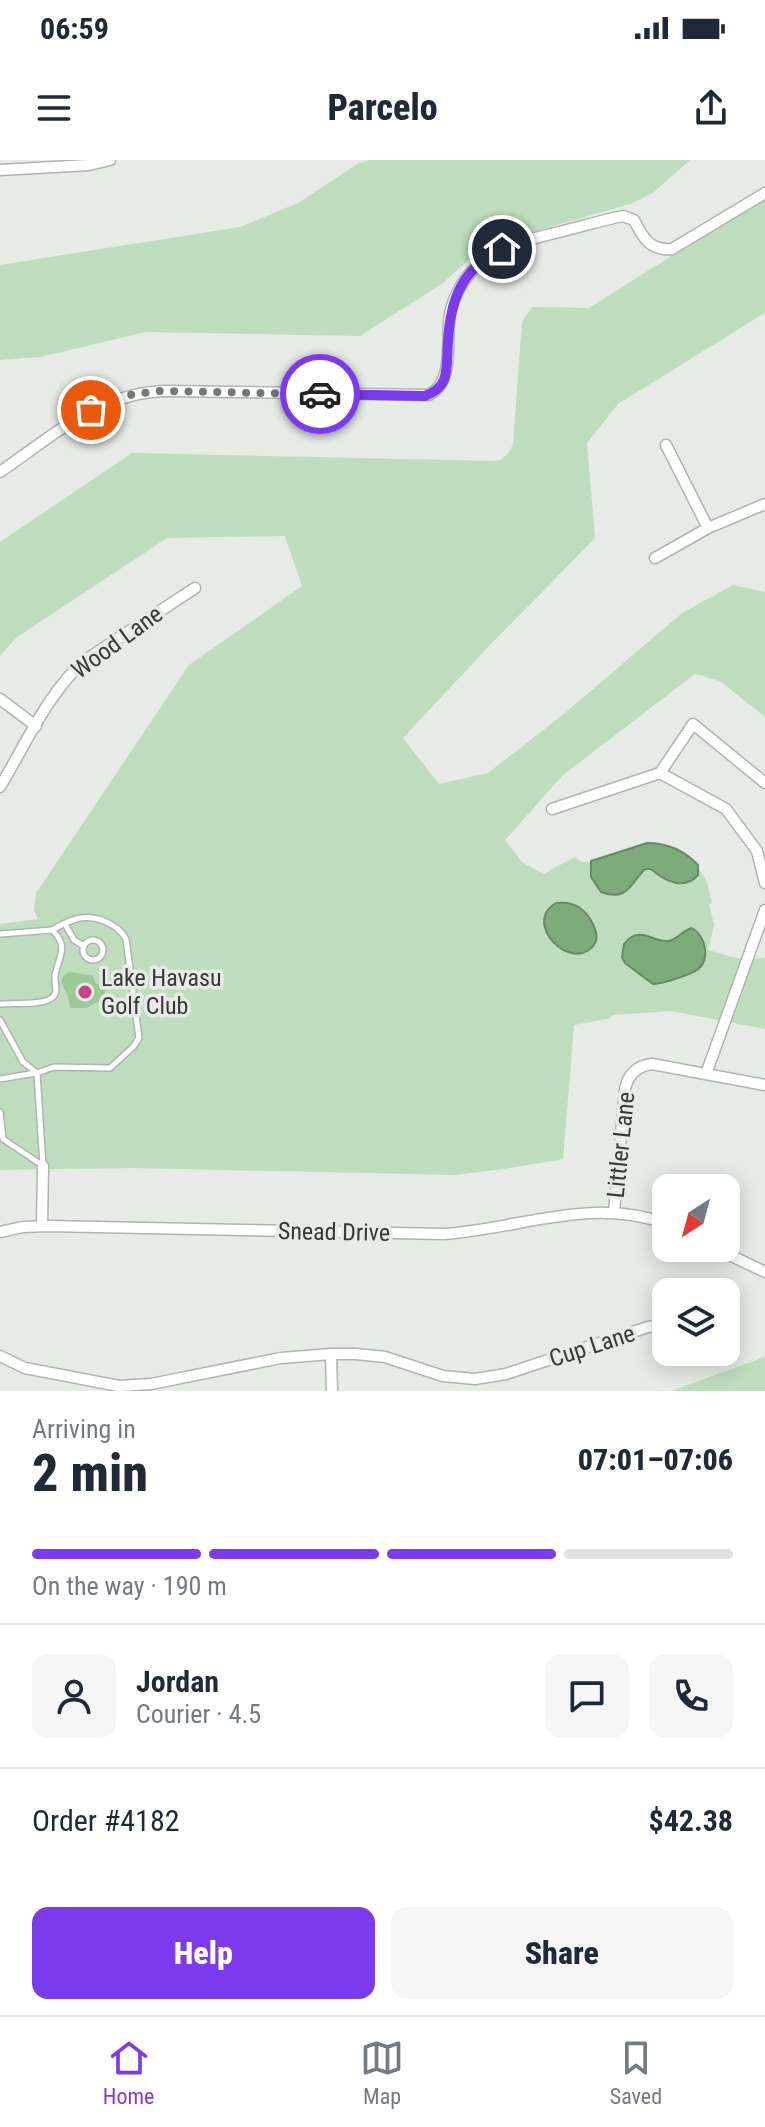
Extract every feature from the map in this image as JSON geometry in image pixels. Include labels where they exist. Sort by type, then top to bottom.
[{"type":"street","points":[[0,170],[89,165],[110,160]]},
{"type":"street","points":[[0,472],[91,410],[134,393],[427,395],[437,390],[444,379],[452,305],[462,284],[476,266],[495,252],[635,214],[648,244],[670,250],[765,193]]},
{"type":"street","points":[[666,445],[708,528]]},
{"type":"street","points":[[655,558],[708,528],[765,504]]},
{"type":"street","name":"Wood Lane","points":[[0,787],[59,687],[79,665],[195,588]]},
{"type":"street","points":[[0,699],[36,726]]},
{"type":"street","points":[[552,809],[660,773],[693,724],[765,783]]},
{"type":"street","points":[[660,773],[726,809],[757,851],[765,883]]},
{"type":"street","points":[[706,1074],[765,910]]},
{"type":"street","name":"Littler Lane","points":[[614,1212],[625,1089],[628,1078],[640,1067],[652,1064],[765,1085]]},
{"type":"street","points":[[42,1226],[43,1166]]},
{"type":"street","name":"Snead Drive","points":[[0,1232],[42,1226],[444,1234],[574,1214],[614,1212],[652,1219]]},
{"type":"street","points":[[740,1260],[765,1272]]},
{"type":"street","name":"Cup Lane","points":[[0,1356],[25,1368],[97,1383],[129,1386],[281,1358],[331,1354],[371,1355],[464,1379],[506,1374],[652,1327]]},
{"type":"street","points":[[331,1354],[332,1391]]},
{"type":"lane","points":[[0,934],[52,930],[79,918],[115,925],[126,939],[139,1038],[110,1068],[54,1067],[0,1079]]},
{"type":"lane","points":[[65,924],[74,940],[84,946]]},
{"type":"lane","points":[[0,1004],[45,1001],[55,995],[55,979],[62,952],[56,933],[52,930]]},
{"type":"lane","points":[[90,940],[98,941],[103,947],[103,955],[89,960],[83,954],[84,946],[90,940]]},
{"type":"lane","points":[[0,1020],[23,1062],[37,1073],[43,1166]]},
{"type":"lane","points":[[0,1112],[3,1139],[43,1166]]},
{"type":"shaded area","points":[[369,160],[690,160],[653,193],[630,204],[495,243],[472,257],[443,283],[360,336],[146,332],[40,357],[0,360],[0,265],[240,227],[298,203],[357,164]]},
{"type":"shaded area","points":[[765,197],[765,313],[618,404],[587,443],[595,538],[403,738],[439,784],[488,773],[565,713],[682,613],[733,585],[765,592],[765,717],[720,681],[695,674],[563,775],[505,840],[522,862],[543,874],[575,857],[589,862],[647,843],[680,850],[695,862],[707,882],[714,925],[708,950],[744,960],[765,958],[765,1029],[671,1011],[614,1015],[608,1019],[574,1025],[563,1159],[455,1175],[134,1168],[0,1170],[0,924],[38,919],[34,911],[36,893],[189,665],[302,586],[285,536],[167,538],[16,638],[0,656],[0,542],[132,453],[499,460],[513,444],[522,322],[532,307],[589,308]]},
{"type":"shaded area","points":[[647,843],[662,844],[681,851],[698,865],[698,875],[681,883],[645,869],[622,893],[601,892],[591,877],[591,861]]},
{"type":"shaded area","points":[[556,903],[575,905],[590,920],[596,941],[585,952],[563,950],[547,933],[544,922],[547,912]]},
{"type":"shaded area","points":[[692,928],[703,940],[705,957],[700,967],[690,974],[653,984],[625,963],[622,957],[624,944],[636,935],[668,941]]},
{"type":"shaded area","points":[[765,1357],[765,1391],[671,1391]]},
{"type":"building","name":"Lake Havasu Golf Club","points":[[70,972],[93,976],[96,984],[108,984],[102,1000],[86,1008],[70,1008],[61,981]]},
{"type":"way so far","points":[[91,410],[123,396],[157,391],[320,394]]},
{"type":"place","name":"Lake Havasu Golf Club","points":[[85,992]]},
{"type":"route","points":[[320,394],[425,396],[437,390],[445,377],[449,321],[455,298],[476,266],[502,249]]}]
